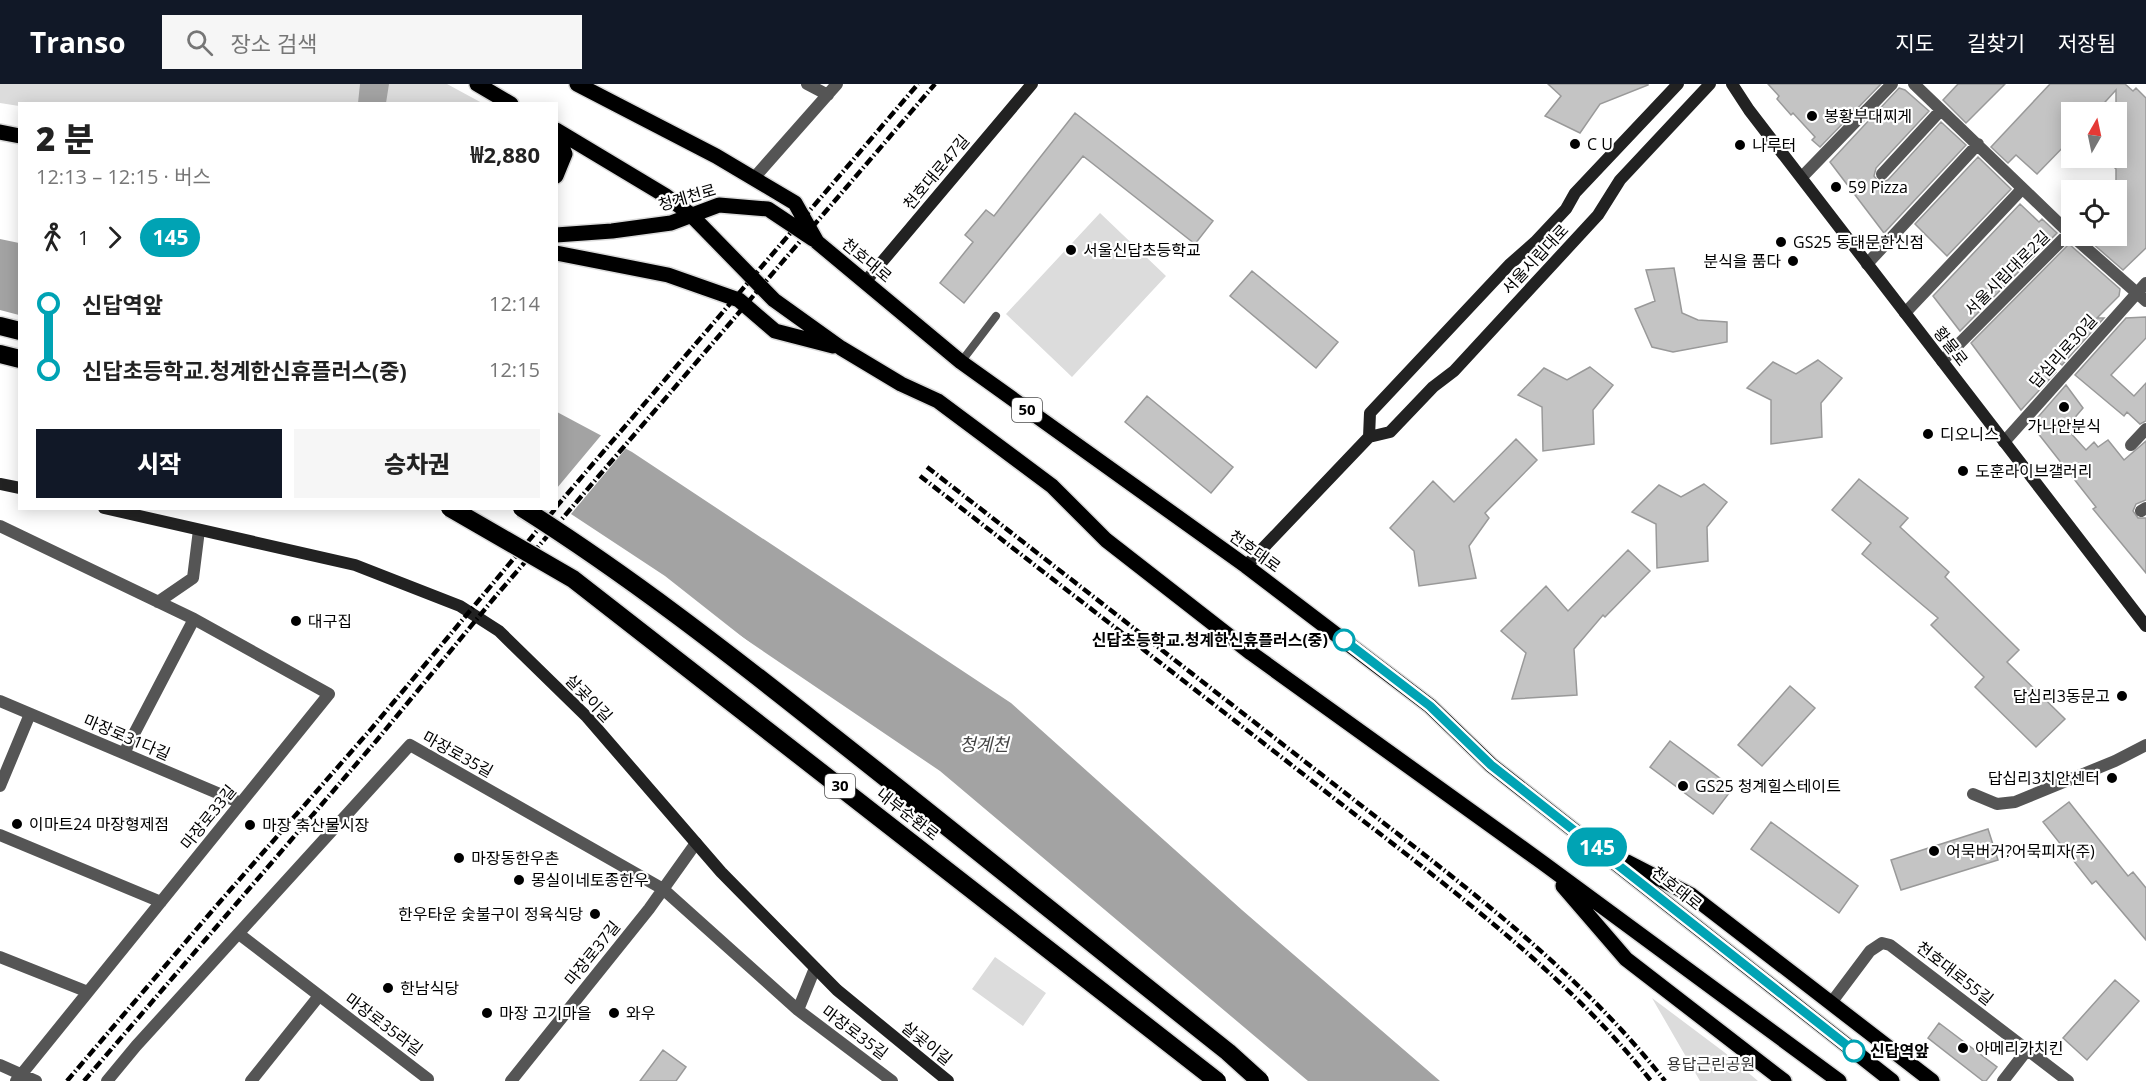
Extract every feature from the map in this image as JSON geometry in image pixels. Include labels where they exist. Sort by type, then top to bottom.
[{"type":"highway","points":[[0,326],[18,330]]},
{"type":"highway","points":[[0,354],[18,358]]},
{"type":"highway","name":"내부순환로","points":[[453,510],[573,579],[1217,1081]]},
{"type":"highway","name":"내부순환로","points":[[525,510],[582,546],[765,683],[915,800],[1219,1045],[1260,1081]]},
{"type":"main road","points":[[477,84],[508,102]]},
{"type":"main road","name":"천호대로","points":[[577,84],[596,88],[795,203],[818,242],[961,362],[1246,566],[1430,706],[1491,765],[1892,1081]]},
{"type":"main road","name":"천호대로47길","points":[[865,282],[1032,84]]},
{"type":"main road","name":"서울시립대로","points":[[1369,437],[1370,413],[1509,264],[1535,242],[1566,209],[1575,193],[1678,84]]},
{"type":"main road","name":"서울시립대로","points":[[1246,566],[1369,437],[1390,432],[1433,387],[1454,371],[1598,215],[1620,180],[1710,84]]},
{"type":"main road","name":"황물로","points":[[1732,84],[1749,110],[2146,626]]},
{"type":"main road","points":[[0,132],[18,136]]},
{"type":"main road","points":[[558,132],[666,196],[690,214],[774,300],[841,348],[901,384],[938,401],[1052,486],[1106,540],[1251,653],[1543,863],[1839,1081]]},
{"type":"main road","points":[[558,136],[565,154],[558,171]]},
{"type":"main road","name":"청계천로","points":[[558,235],[671,223],[719,205],[768,209],[818,242]]},
{"type":"main road","points":[[558,253],[668,276],[739,300],[775,331],[841,348]]},
{"type":"main road","points":[[0,484],[18,488]]},
{"type":"main road","name":"살곶이길","points":[[113,510],[355,565],[460,606],[499,631],[587,717],[729,880],[814,968],[837,990],[948,1081]]},
{"type":"main road","points":[[1597,847],[1691,895],[1932,1081]]},
{"type":"main road","points":[[1543,863],[1626,958],[1784,1081]]},
{"type":"street","points":[[807,84],[828,95]]},
{"type":"street","points":[[754,178],[837,84]]},
{"type":"street","points":[[1802,177],[1892,84]]},
{"type":"street","name":"서울시립대로2길","points":[[1914,84],[2061,226]]},
{"type":"street","points":[[1882,174],[1941,110]]},
{"type":"street","points":[[1867,264],[1978,144]]},
{"type":"street","points":[[1905,313],[2022,189]]},
{"type":"street","name":"서울시립대로2길","points":[[1942,361],[2061,241]]},
{"type":"street","name":"서울시립대로2길","points":[[2084,246],[2141,297]]},
{"type":"street","name":"답십리로30길","points":[[2004,442],[2141,297],[2146,283]]},
{"type":"street","points":[[2131,445],[2146,429]]},
{"type":"street","name":"마장로33길","points":[[0,526],[194,619],[329,694],[19,1077]]},
{"type":"street","points":[[158,602],[193,578],[199,530]]},
{"type":"street","points":[[124,753],[194,619]]},
{"type":"street","name":"마장로31다길","points":[[0,701],[241,802]]},
{"type":"street","points":[[0,786],[30,714]]},
{"type":"street","name":"마장로35길","points":[[107,1081],[136,1046],[410,745],[663,889],[798,1010],[892,1081]]},
{"type":"street","points":[[1973,794],[1997,804],[2015,802],[2115,761],[2146,745]]},
{"type":"street","points":[[0,835],[161,902]]},
{"type":"street","name":"마장로37길","points":[[511,1081],[663,889],[696,843]]},
{"type":"street","name":"마장로35라길","points":[[239,934],[428,1079]]},
{"type":"street","name":"천호대로55길","points":[[1831,1003],[1870,951],[1882,943],[1899,950],[2068,1081]]},
{"type":"street","points":[[0,957],[88,992]]},
{"type":"street","name":"마장로35길","points":[[798,1010],[814,968]]},
{"type":"street","name":"마장로35라길","points":[[251,1081],[319,996]]},
{"type":"street","points":[[2003,1081],[2027,1050]]},
{"type":"street","points":[[0,1065],[19,1077],[36,1081]]},
{"type":"lane","points":[[961,362],[996,316]]},
{"type":"green space","points":[[0,84],[447,84],[480,102],[18,102],[18,106],[0,103]]},
{"type":"green space","points":[[1100,213],[1166,276],[1072,377],[1006,314]]},
{"type":"green space","points":[[995,957],[1046,993],[1023,1026],[972,989]]},
{"type":"green space","name":"용답근린공원","points":[[1652,998],[1724,1052],[1758,1081],[1700,1081]]},
{"type":"water","points":[[360,84],[389,84],[386,102],[358,102]]},
{"type":"water","points":[[0,239],[18,243],[18,315],[0,310]]},
{"type":"water","name":"청계천","points":[[558,413],[632,452],[1011,703],[1242,910],[1440,1081],[1308,1081],[940,771],[554,510],[558,510]]},
{"type":"pier","points":[[603,433],[628,446],[571,514],[665,576],[769,658],[551,510],[558,510],[558,487]]},
{"type":"building","points":[[1548,84],[1648,85],[1600,104],[1580,133],[1545,116],[1561,96]]},
{"type":"building","points":[[1768,84],[1881,84],[1820,147],[1812,140],[1815,137],[1777,99],[1779,96]]},
{"type":"building","points":[[1958,84],[2005,84],[1966,123],[1943,100]]},
{"type":"building","points":[[2050,84],[2125,84],[2133,91],[2136,88],[2146,98],[2146,248],[2123,270],[2095,246],[2127,246],[2127,180],[2116,180],[2115,168],[2127,168],[2127,102],[2116,102],[2116,90],[2105,102],[2061,102],[2061,149],[2037,174],[2016,155],[2008,163],[1991,147]]},
{"type":"building","points":[[1899,88],[1905,90],[1929,111],[1876,168],[1874,176],[1877,180],[1884,182],[1888,180],[1941,122],[1966,145],[1884,233],[1830,162]]},
{"type":"building","points":[[1075,113],[1213,221],[1195,244],[1083,156],[964,303],[940,283],[973,242],[965,235],[986,210],[994,216]]},
{"type":"building","points":[[1978,157],[2011,189],[1947,256],[1915,224]]},
{"type":"building","points":[[2020,204],[2039,222],[2042,219],[2057,233],[1960,331],[1933,296]]},
{"type":"building","points":[[2067,246],[2071,246],[2120,289],[2119,296],[2097,318],[2104,318],[2062,365],[2051,356],[2046,360],[2056,372],[2021,410],[1971,343]]},
{"type":"building","points":[[1674,268],[1682,313],[1698,320],[1727,322],[1727,342],[1673,352],[1652,347],[1635,309],[1655,301],[1646,270]]},
{"type":"building","points":[[1252,271],[1338,342],[1316,368],[1230,296]]},
{"type":"building","points":[[2146,317],[2146,338],[2111,375],[2134,396],[2146,383],[2146,421],[2140,424],[2127,412],[2124,416],[2075,375],[2126,318]]},
{"type":"building","points":[[1818,360],[1842,378],[1821,403],[1822,437],[1771,444],[1771,400],[1747,388],[1773,362],[1796,374]]},
{"type":"building","points":[[1590,367],[1613,385],[1593,410],[1594,444],[1543,451],[1542,407],[1518,395],[1544,368],[1567,380]]},
{"type":"building","points":[[2066,385],[2083,408],[2066,428],[2086,450],[2094,442],[2098,447],[2108,440],[2124,460],[2146,441],[2146,500],[2136,504],[2133,511],[2138,518],[2146,518],[2146,573],[2093,509],[2096,507],[2037,432],[2038,417]]},
{"type":"building","points":[[1147,396],[1233,467],[1211,493],[1125,422]]},
{"type":"building","points":[[1516,439],[1537,460],[1485,513],[1489,518],[1469,546],[1476,578],[1419,586],[1414,551],[1390,528],[1433,481],[1454,502]]},
{"type":"building","points":[[1859,479],[1908,518],[1900,527],[1949,572],[1945,577],[2019,650],[2007,662],[2065,719],[2036,747],[1975,687],[1984,677],[1931,625],[1938,618],[1862,554],[1871,543],[1832,510]]},
{"type":"building","points":[[1704,484],[1727,502],[1707,527],[1708,561],[1657,568],[1656,524],[1632,512],[1659,485],[1681,497]]},
{"type":"building","points":[[1628,550],[1650,571],[1605,617],[1603,615],[1574,649],[1577,695],[1512,699],[1526,653],[1501,631],[1546,586],[1568,611]]},
{"type":"building","points":[[1790,686],[1815,708],[1762,766],[1738,745]]},
{"type":"building","points":[[1670,741],[1733,788],[1713,814],[1650,767]]},
{"type":"building","points":[[2069,802],[2128,876],[2133,872],[2146,888],[2146,940],[2096,881],[2092,884],[2043,822]]},
{"type":"building","points":[[1771,822],[1858,886],[1839,913],[1751,849]]},
{"type":"building","points":[[1988,829],[1998,860],[1901,890],[1891,860]]},
{"type":"building","points":[[2115,980],[2139,1001],[2087,1060],[2063,1038]]},
{"type":"building","points":[[1939,1023],[1997,1067],[1986,1081],[1928,1038]]},
{"type":"building","points":[[663,1050],[686,1067],[676,1081],[640,1081]]},
{"type":"railway","points":[[558,505],[918,84]]},
{"type":"railway","points":[[84,1081],[935,84]]},
{"type":"railway","points":[[927,467],[1466,888],[1551,960],[1629,1039],[1665,1081]]},
{"type":"railway","points":[[920,476],[1418,863],[1502,931],[1581,1003],[1651,1081]]},
{"type":"railway","points":[[67,1081],[372,728],[554,510]]},
{"type":"bus line","name":"145","points":[[1344,640],[1430,706],[1491,765],[1854,1051]]},
{"type":"place","name":"봉황부대찌게","points":[[1812,116]]},
{"type":"place","name":"C U","points":[[1575,144]]},
{"type":"place","name":"나루터","points":[[1740,145]]},
{"type":"place","name":"59 Pizza","points":[[1836,187]]},
{"type":"place","name":"GS25 동대문한신점","points":[[1781,242]]},
{"type":"place","name":"서울신답초등학교","points":[[1071,250]]},
{"type":"place","name":"분식을 품다","points":[[1793,261]]},
{"type":"place","name":"가나안분식","points":[[2064,407]]},
{"type":"place","name":"디오니스","points":[[1928,434]]},
{"type":"place","name":"도훈라이브갤러리","points":[[1963,471]]},
{"type":"place","name":"대구집","points":[[296,621]]},
{"type":"place","name":"신답초등학교.청계한신휴플러스(중)","points":[[1344,640]]},
{"type":"place","name":"답십리3동문고","points":[[2122,696]]},
{"type":"place","name":"답십리3치안센터","points":[[2112,778]]},
{"type":"place","name":"GS25 청계힐스테이트","points":[[1683,786]]},
{"type":"place","name":"이마트24 마장형제점","points":[[17,824]]},
{"type":"place","name":"마장 축산물시장","points":[[250,825]]},
{"type":"place","name":"어묵버거?어묵피자(주)","points":[[1934,851]]},
{"type":"place","name":"마장동한우촌","points":[[459,858]]},
{"type":"place","name":"몽실이네토종한우","points":[[519,880]]},
{"type":"place","name":"한우타운 숯불구이 정육식당","points":[[595,914]]},
{"type":"place","name":"한남식당","points":[[388,988]]},
{"type":"place","name":"마장 고기마을","points":[[487,1013]]},
{"type":"place","name":"와우","points":[[614,1013]]},
{"type":"place","name":"아메리카치킨","points":[[1963,1048]]},
{"type":"place","name":"신답역앞","points":[[1854,1051]]}]
